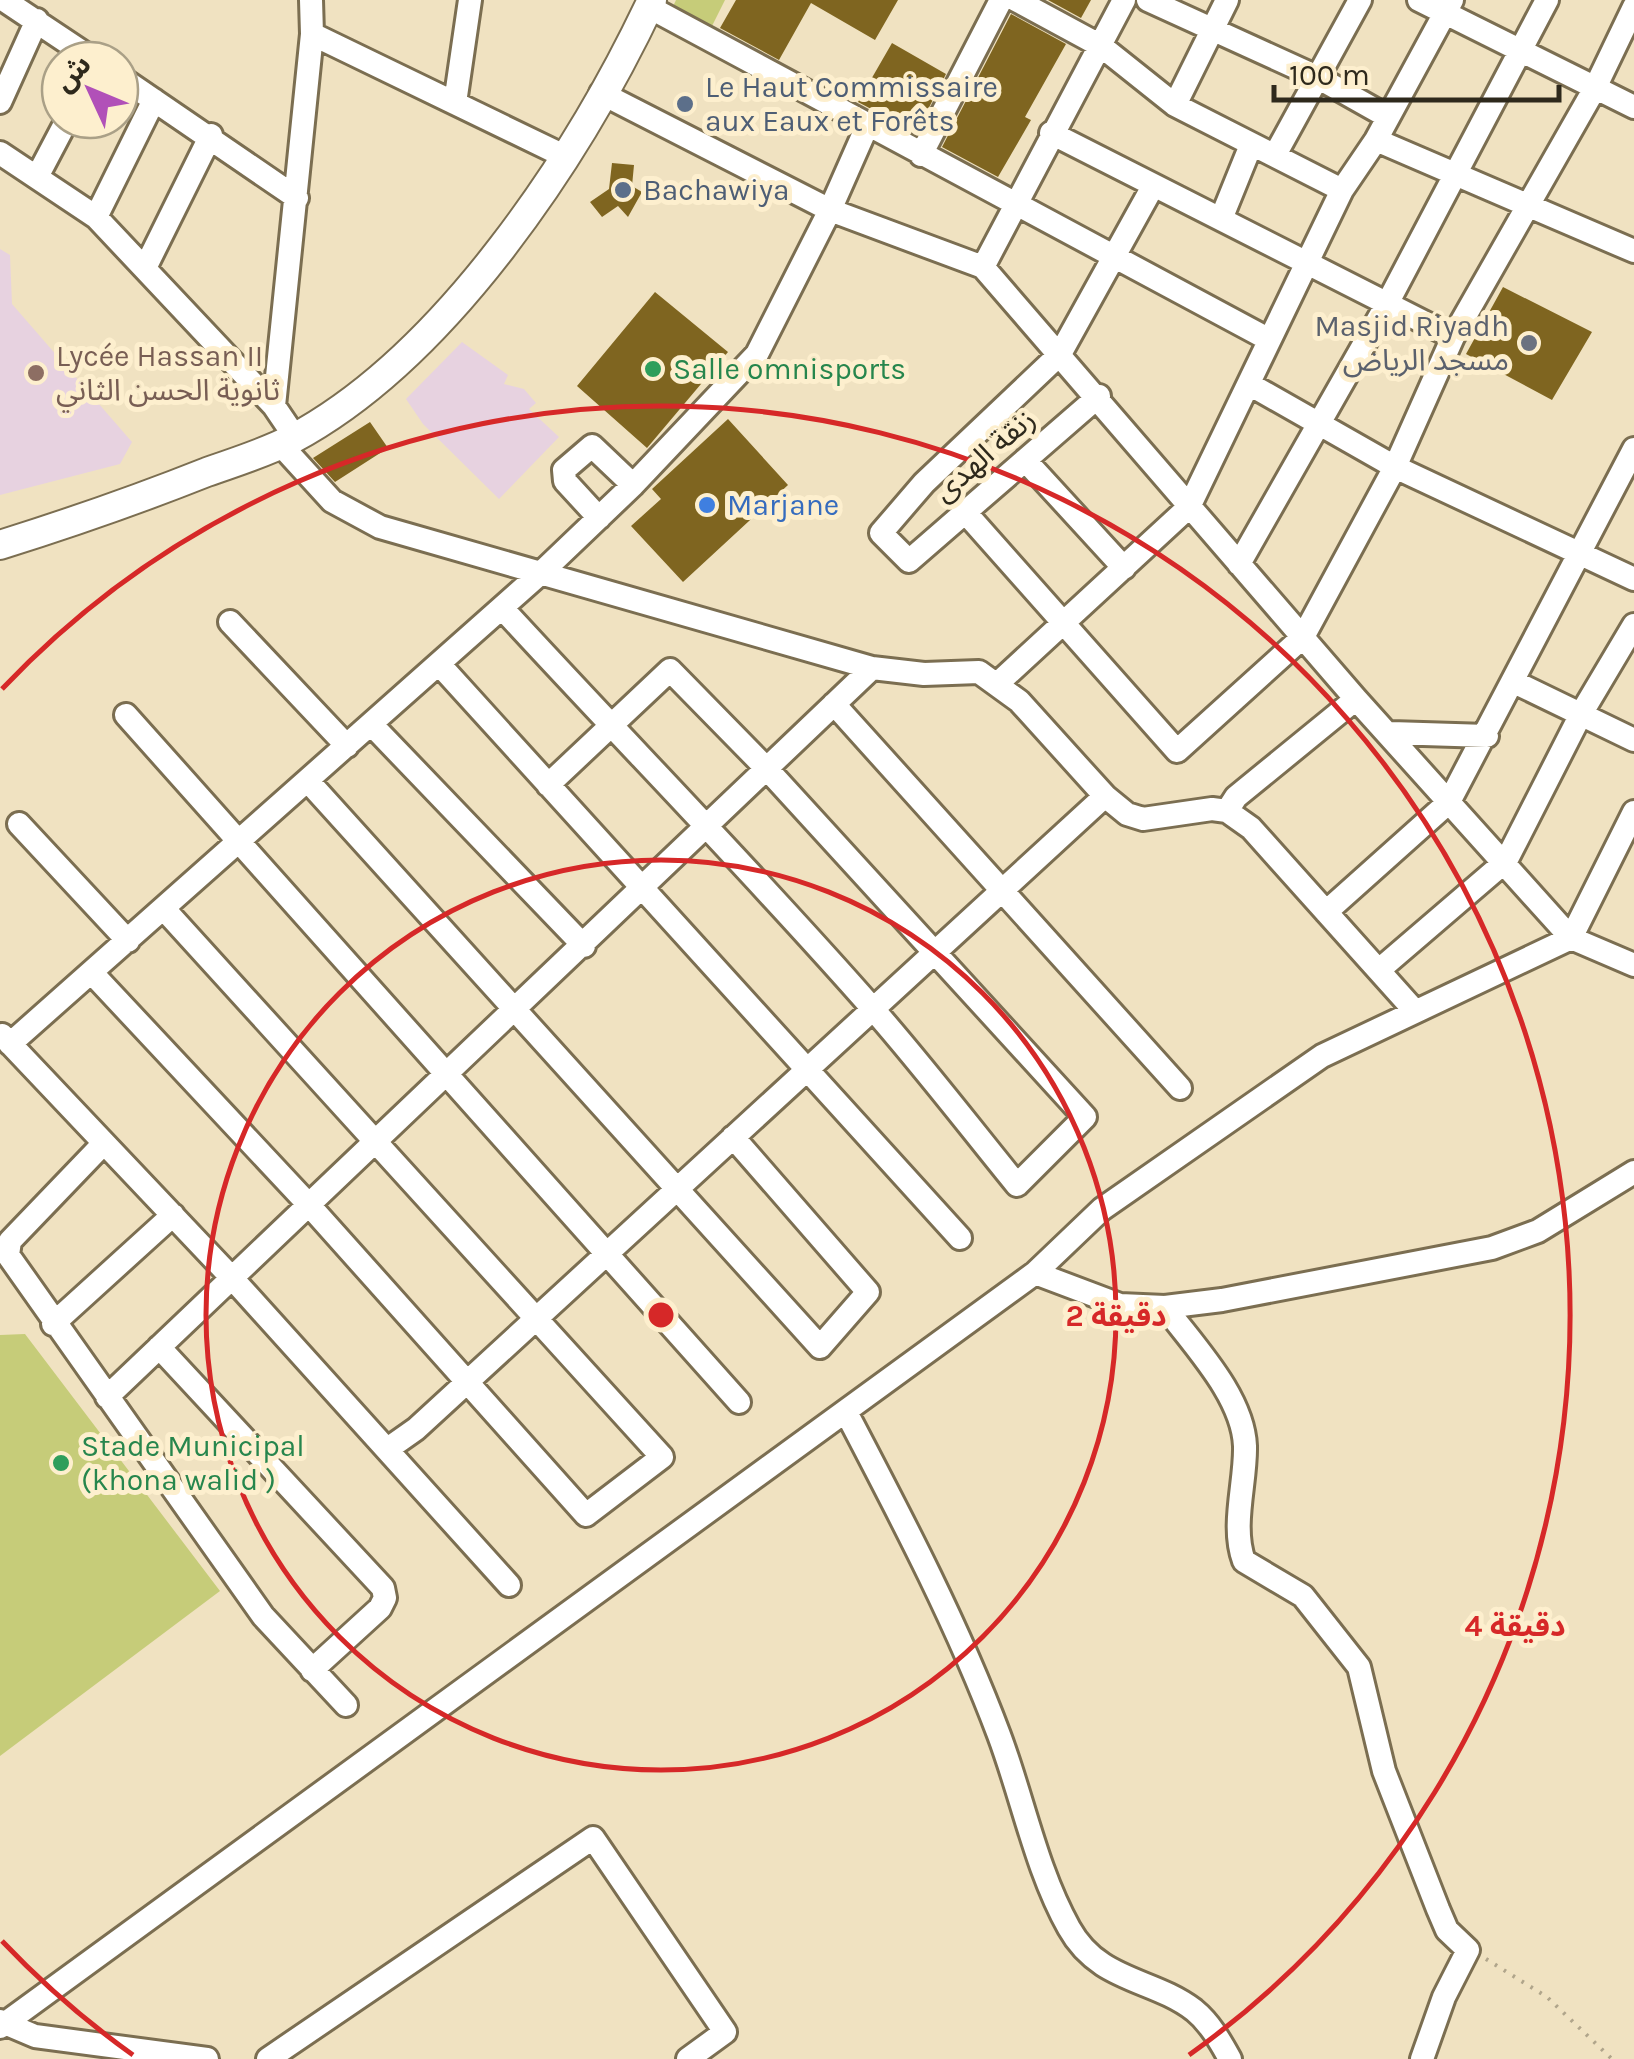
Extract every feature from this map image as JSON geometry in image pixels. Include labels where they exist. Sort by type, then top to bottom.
[{"type":"main road","points":[[0,544],[97,515],[288,441],[396,362],[504,245],[600,94],[650,4]]},
{"type":"street","points":[[4,0],[66,40]]},
{"type":"street","points":[[274,406],[312,34],[310,0]]},
{"type":"street","points":[[455,103],[470,0]]},
{"type":"street","points":[[921,155],[1002,0]]},
{"type":"street","points":[[1016,0],[1102,46],[1174,105],[1342,190]]},
{"type":"street","points":[[983,266],[1050,133],[1102,46],[1124,0]]},
{"type":"street","points":[[1148,0],[1317,76],[1388,116]]},
{"type":"street","points":[[1174,105],[1228,0]]},
{"type":"street","points":[[1276,154],[1360,0]]},
{"type":"street","points":[[1419,0],[1449,6],[1521,51],[1634,107]]},
{"type":"street","points":[[1239,564],[1387,304],[1546,0]]},
{"type":"street","points":[[650,4],[1015,207],[1268,339]]},
{"type":"street","points":[[997,684],[1189,508],[1342,190],[1376,140],[1449,6]]},
{"type":"street","points":[[965,512],[1178,750],[1304,637],[1394,467],[1452,337],[1596,88],[1634,7]]},
{"type":"street","points":[[0,102],[37,20]]},
{"type":"street","points":[[312,34],[562,155]]},
{"type":"street","points":[[140,91],[297,198]]},
{"type":"street","points":[[600,94],[830,210],[983,266],[1099,396],[1189,508],[1356,699],[1391,733],[1571,938],[1634,965]]},
{"type":"street","points":[[96,217],[154,100]]},
{"type":"street","points":[[509,1585],[389,1448],[5,1038],[92,974],[543,571],[633,485],[757,354],[830,210],[868,124]]},
{"type":"street","points":[[1050,133],[1452,337]]},
{"type":"street","points":[[146,266],[211,136]]},
{"type":"street","points":[[37,178],[57,140]]},
{"type":"street","points":[[1376,140],[1528,209],[1634,251]]},
{"type":"street","points":[[1221,219],[1250,145]]},
{"type":"street","points":[[0,153],[96,217],[146,266],[274,406],[288,441],[332,502],[359,518],[872,668],[924,674],[979,672],[1019,701],[1105,796],[1127,814],[1143,819],[1192,811],[1227,811],[1251,828],[1414,1010]]},
{"type":"street","points":[[1060,354],[1116,260],[1152,188]]},
{"type":"street","name":"زنقة الهدى","points":[[1060,354],[924,483],[882,532],[909,560],[1099,396]]},
{"type":"street","points":[[1249,384],[1394,467],[1580,558],[1634,579]]},
{"type":"street","points":[[599,518],[565,481],[564,470],[592,446],[633,485]]},
{"type":"street","points":[[1326,912],[1449,802],[1487,736],[1634,449]]},
{"type":"street","points":[[1025,460],[1124,568]]},
{"type":"street","points":[[502,608],[610,725],[705,829],[872,1008],[1018,1185],[1085,1118],[767,769],[670,670],[610,725],[548,785]]},
{"type":"street","points":[[230,622],[347,746]]},
{"type":"street","points":[[1378,970],[1506,861],[1581,714],[1634,625]]},
{"type":"street","points":[[439,664],[960,1238]]},
{"type":"street","points":[[106,1397],[448,1076],[872,668]]},
{"type":"street","points":[[1514,682],[1634,740]]},
{"type":"street","points":[[1227,811],[1236,797],[1356,699]]},
{"type":"street","points":[[834,704],[1180,1088]]},
{"type":"street","points":[[126,715],[739,1402]]},
{"type":"street","points":[[372,724],[584,946]]},
{"type":"street","points":[[1391,733],[1487,736]]},
{"type":"street","points":[[308,781],[820,1347],[868,1292],[733,1137]]},
{"type":"street","points":[[389,1448],[1105,796]]},
{"type":"street","points":[[2,2024],[1035,1273],[1102,1209],[1257,1098],[1322,1056],[1571,938],[1634,812]]},
{"type":"street","points":[[19,824],[128,941]]},
{"type":"street","points":[[92,974],[309,1205],[586,1515],[662,1457],[164,909]]},
{"type":"street","points":[[104,1143],[10,1241],[8,1255],[16,1272],[263,1616],[346,1706]]},
{"type":"street","points":[[1035,1273],[1120,1305],[1165,1306],[1222,1300],[1492,1248],[1555,1221],[1634,1172]]},
{"type":"street","points":[[53,1324],[173,1215]]},
{"type":"street","points":[[1165,1306],[1219,1383],[1241,1426],[1245,1442],[1240,1530],[1244,1561],[1303,1596],[1359,1668],[1368,1691],[1377,1748],[1438,1909],[1447,1930],[1468,1950],[1444,1997],[1422,2059]]},
{"type":"street","points":[[159,1348],[383,1588],[386,1598],[380,1608],[312,1670]]},
{"type":"street","points":[[846,1412],[932,1578],[998,1734],[1038,1852],[1071,1932],[1092,1958],[1121,1977],[1192,2008],[1207,2022],[1230,2059]]},
{"type":"street","points":[[268,2059],[593,1838],[726,2032],[688,2059]]},
{"type":"street","points":[[2,2024],[104,2052],[207,2059]]},
{"type":"path","points":[[1468,1950],[1547,1997],[1612,2059]]},
{"type":"shaded area","name":"Lycée Hassan II ثانوية الحسن الثاني","points":[[0,249],[10,255],[12,304],[132,442],[120,464],[0,495]]},
{"type":"shaded area","points":[[462,342],[508,375],[504,384],[524,389],[536,403],[529,409],[559,437],[499,499],[423,424],[406,399]]},
{"type":"green space","points":[[676,0],[725,0],[709,32],[670,13]]},
{"type":"green space","name":"Stade Municipal (khona walid )","points":[[25,1334],[220,1591],[0,1756],[0,1335]]},
{"type":"building","points":[[736,0],[898,0],[875,40],[811,3],[779,60],[720,28]]},
{"type":"building","points":[[1048,0],[1091,0],[1081,18]]},
{"type":"building","points":[[1011,14],[1066,44],[1025,117],[1031,120],[998,177],[942,147]]},
{"type":"building","points":[[892,43],[946,74],[916,133],[858,102]]},
{"type":"building","name":"Bachawiya","points":[[612,163],[634,165],[632,186],[642,192],[628,217],[618,206],[602,217],[590,202],[609,189]]},
{"type":"building","name":"Masjid Riyadh مسجد الرياض","points":[[1503,287],[1592,332],[1552,400],[1466,354]]},
{"type":"building","name":"Salle omnisports","points":[[655,292],[728,352],[647,448],[577,386]]},
{"type":"building","points":[[728,419],[788,485],[683,582],[631,526],[661,499],[652,489]]},
{"type":"building","points":[[370,422],[388,448],[335,482],[313,458]]},
{"type":"place","name":"Le Haut Commissaire aux Eaux et Forêts","points":[[685,104]]},
{"type":"place","name":"Bachawiya","points":[[623,190]]},
{"type":"place","name":"Masjid Riyadh مسجد الرياض","points":[[1529,343]]},
{"type":"place","name":"Salle omnisports","points":[[653,369]]},
{"type":"place","name":"Lycée Hassan II ثانوية الحسن الثاني","points":[[36,373]]},
{"type":"place","name":"Marjane","points":[[707,505]]},
{"type":"place","name":"Stade Municipal (khona walid )","points":[[61,1463]]}]
